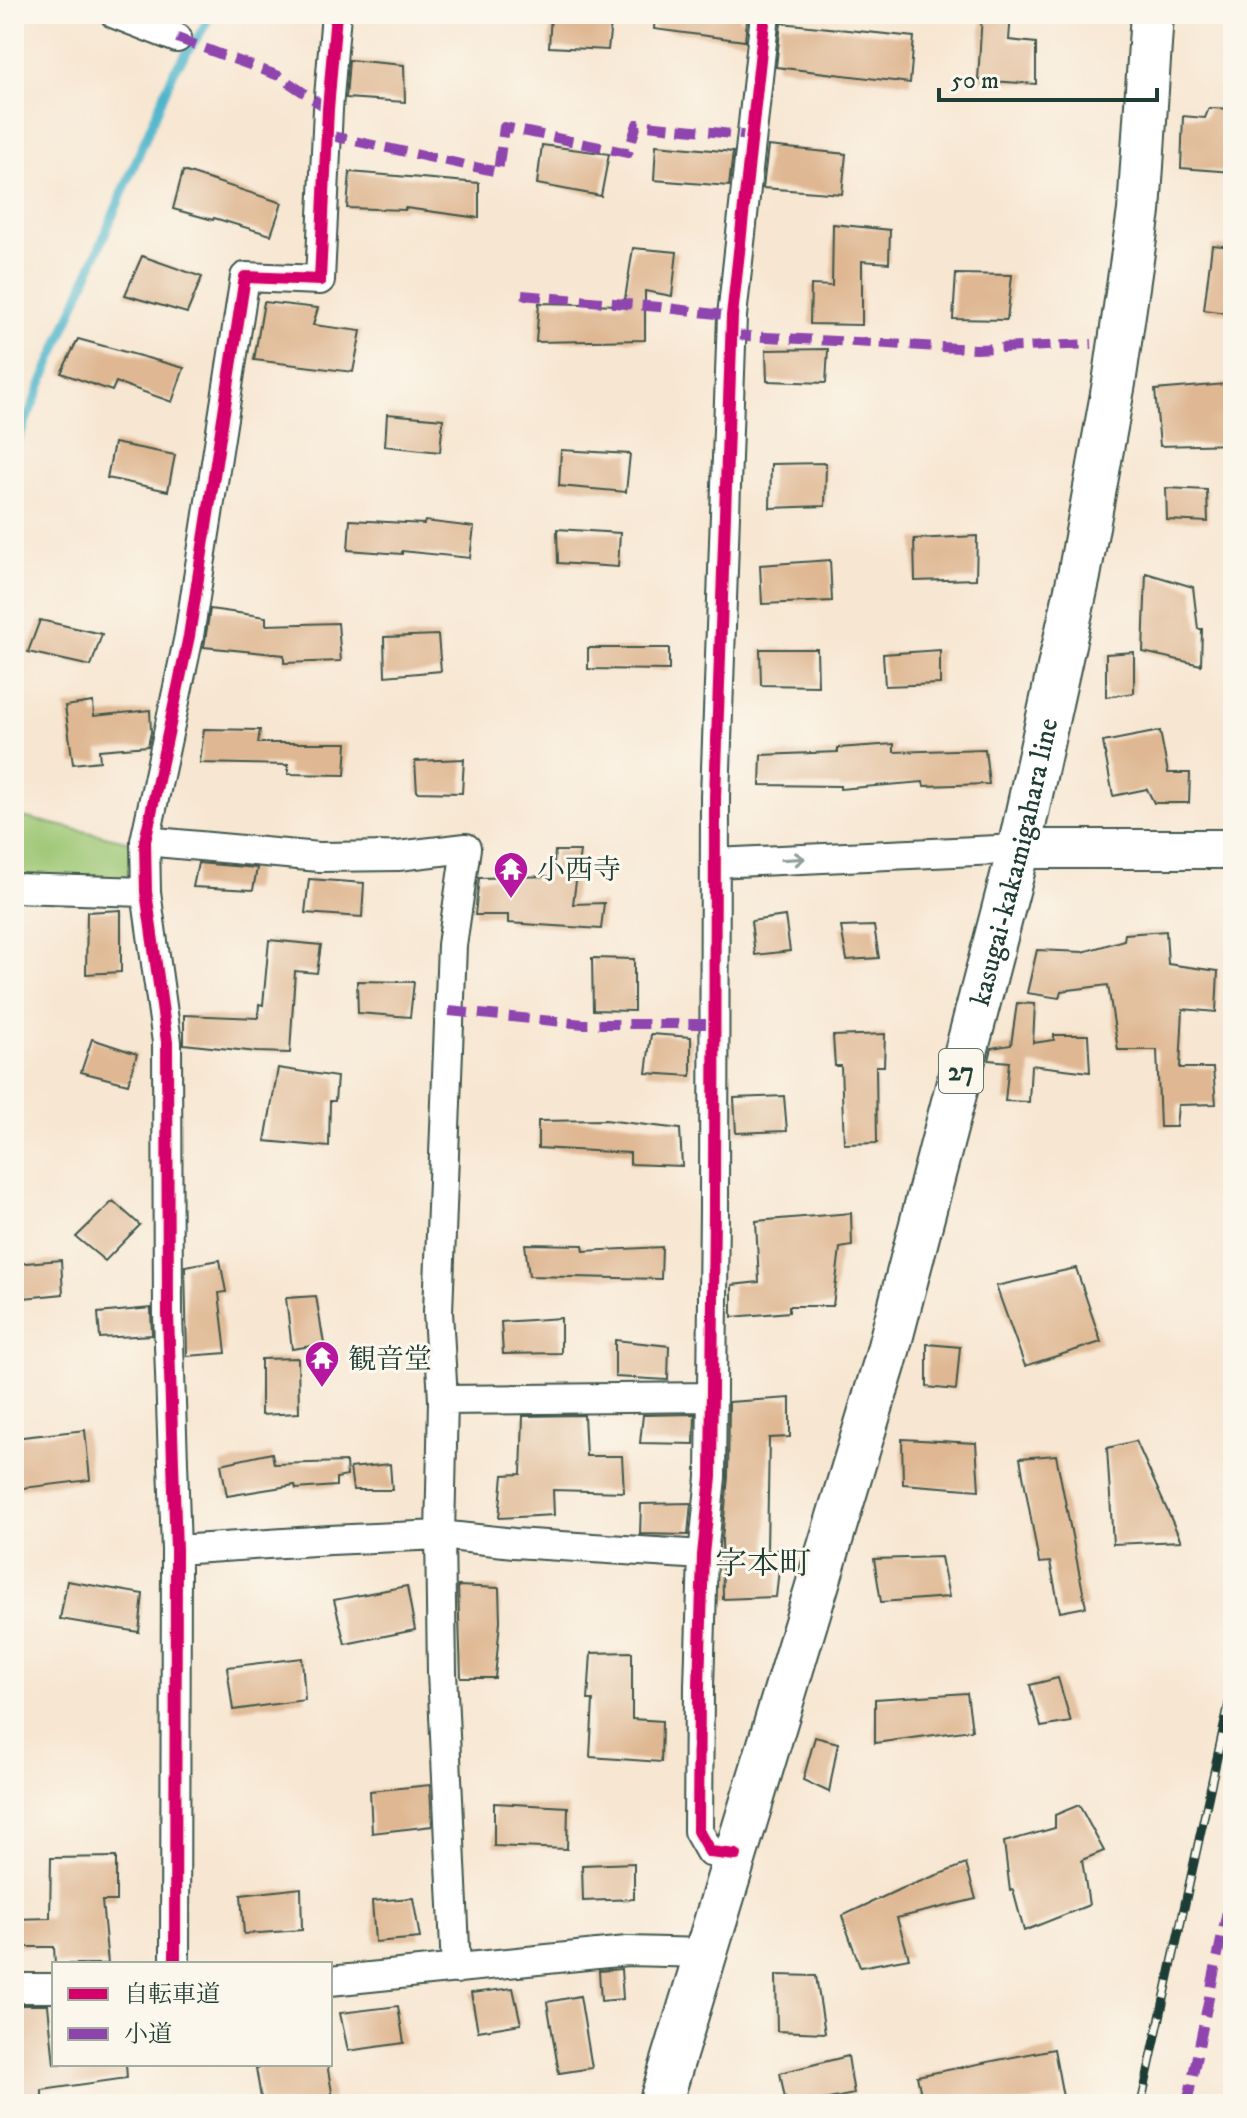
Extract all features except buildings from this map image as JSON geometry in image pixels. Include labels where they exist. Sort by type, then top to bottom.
[{"type":"main road","name":"kasugai-kakamigahara line","points":[[660,2104],[885,1362],[1019,849],[1079,576],[1114,383],[1139,211],[1152,14]]},
{"type":"street","points":[[115,14],[177,38]]},
{"type":"street","points":[[175,1962],[176,1550],[168,1315],[167,1042],[146,892],[145,841],[189,636],[245,277],[320,280],[336,14]]},
{"type":"street","points":[[736,1855],[710,1852],[698,1831],[703,1555],[711,1477],[715,797],[732,316],[765,14]]},
{"type":"street","points":[[145,841],[319,857],[398,856],[466,848],[452,945],[438,1312],[443,1400],[440,1535],[442,1672],[456,1969]]},
{"type":"street","points":[[715,863],[1019,849],[1233,849]]},
{"type":"street","points":[[14,888],[146,892]]},
{"type":"street","points":[[443,1400],[712,1397]]},
{"type":"street","points":[[176,1550],[440,1535],[703,1555]]},
{"type":"street","points":[[332,1981],[627,1951],[706,1953]]},
{"type":"street","points":[[14,1988],[52,1988]]},
{"type":"green space","points":[[14,815],[135,843],[127,879],[14,876]]},
{"type":"waterway","points":[[14,449],[174,71],[211,14]]},
{"type":"railway","points":[[1141,2104],[1233,1685]]},
{"type":"marked path","points":[[177,38],[279,76],[328,109]]},
{"type":"marked path","points":[[327,135],[498,172],[504,127],[628,153],[637,124],[751,136]]},
{"type":"marked path","points":[[522,295],[732,316]]},
{"type":"marked path","points":[[731,335],[976,349],[1092,344]]},
{"type":"marked path","points":[[449,1011],[584,1024],[715,1024]]},
{"type":"marked path","points":[[1187,2104],[1233,1882]]},
{"type":"cycle path","points":[[175,1962],[176,1550],[168,1315],[167,1042],[146,892],[145,841],[189,636],[245,277],[320,280],[336,14]]},
{"type":"cycle path","points":[[736,1855],[710,1852],[698,1831],[699,1686],[703,1555],[711,1477],[715,797],[732,316],[765,14]]},
{"type":"place","name":"小西寺","points":[[511,900]]},
{"type":"place","name":"観音堂","points":[[322,1389]]},
{"type":"district","name":"字本町","points":[[763,1563]]}]
